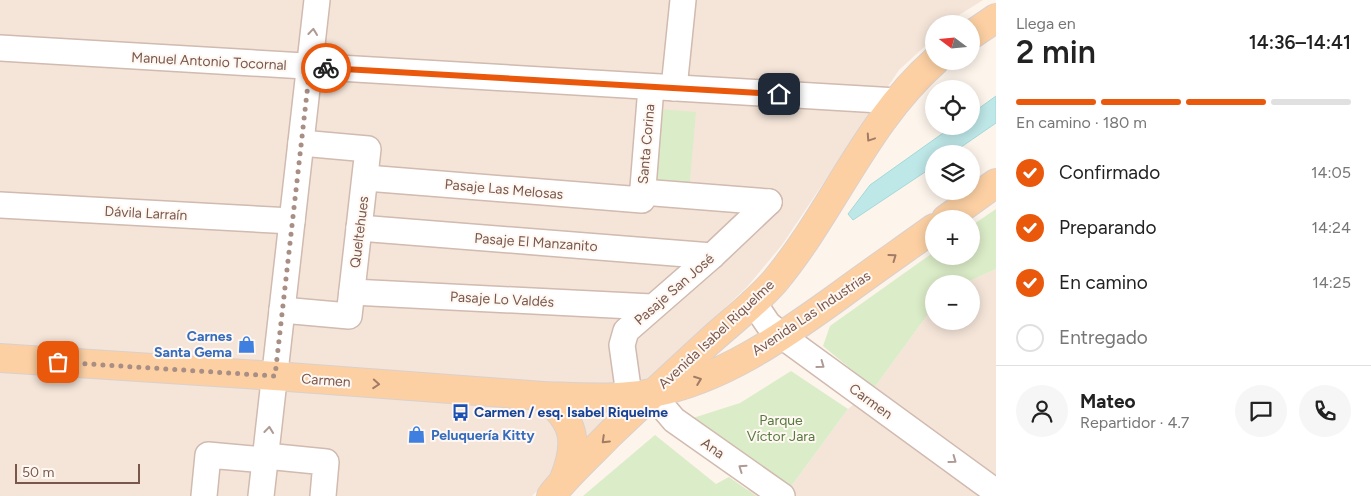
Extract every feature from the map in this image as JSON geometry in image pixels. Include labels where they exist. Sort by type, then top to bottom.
[{"type":"main road","points":[[980,29],[996,18]]},
{"type":"main road","name":"Avenida Isabel Riquelme","points":[[558,488],[641,394],[753,302],[783,270],[872,135],[897,101],[926,70]]},
{"type":"main road","points":[[958,210],[996,183]]},
{"type":"main road","name":"Avenida Las Industrias","points":[[641,394],[700,380],[782,336],[925,234]]},
{"type":"main road","name":"Carmen","points":[[0,358],[543,396],[584,397],[641,394]]},
{"type":"main road","points":[[543,396],[561,413],[570,427],[572,439],[571,457],[558,488]]},
{"type":"street","points":[[261,496],[317,0]]},
{"type":"street","name":"Santa Corina","points":[[642,196],[662,88],[683,0]]},
{"type":"street","name":"Manuel Antonio Tocornal","points":[[0,48],[897,101]]},
{"type":"street","name":"Queltehues","points":[[282,310],[349,316],[366,178],[368,148],[301,143]]},
{"type":"street","name":"Pasaje Las Melosas","points":[[366,178],[642,196],[769,202]]},
{"type":"street","name":"Pasaje San José","points":[[641,394],[622,345],[626,331],[652,306],[712,256],[769,202]]},
{"type":"street","name":"Dávila Larraín","points":[[0,205],[292,221]]},
{"type":"street","name":"Pasaje El Manzanito","points":[[359,228],[712,256]]},
{"type":"street","name":"Pasaje Lo Valdés","points":[[352,292],[652,306]]},
{"type":"street","name":"Carmen","points":[[753,302],[768,324],[782,336],[996,492]]},
{"type":"street","name":"Ana","points":[[641,394],[674,420],[782,496]]},
{"type":"street","points":[[204,496],[208,455],[326,462],[322,496]]},
{"type":"shaded area","points":[[0,0],[983,0],[959,15],[925,15],[925,46],[899,70],[782,245],[747,287],[613,414],[532,496],[0,496]]},
{"type":"shaded area","points":[[996,269],[996,496],[756,496],[746,490],[790,488],[848,409],[874,388],[925,318],[925,330],[980,330],[980,276]]},
{"type":"green space","points":[[647,108],[696,112],[689,192],[641,188]]},
{"type":"green space","points":[[996,209],[996,269],[980,276],[925,275],[925,318],[874,388],[823,346],[830,326],[925,258],[925,265],[980,265],[980,220]]},
{"type":"green space","name":"Parque Víctor Jara","points":[[791,371],[848,409],[790,488],[693,418],[740,403]]},
{"type":"green space","points":[[655,435],[716,484],[729,477],[756,496],[583,496]]},
{"type":"water","points":[[996,96],[996,123],[980,134],[980,108]]},
{"type":"water","points":[[940,135],[979,135],[964,145],[926,145]]},
{"type":"water","points":[[925,146],[925,172],[853,220],[848,214],[870,185]]},
{"type":"way so far","points":[[58,362],[275,376],[310,66],[326,68]]},
{"type":"place","name":"Carnes Santa Gema","points":[[246,344]]},
{"type":"place","name":"Carmen / esq. Isabel Riquelme","points":[[460,412]]},
{"type":"place","name":"Peluquería Kitty","points":[[417,435]]},
{"type":"route","points":[[326,68],[779,94]]}]
